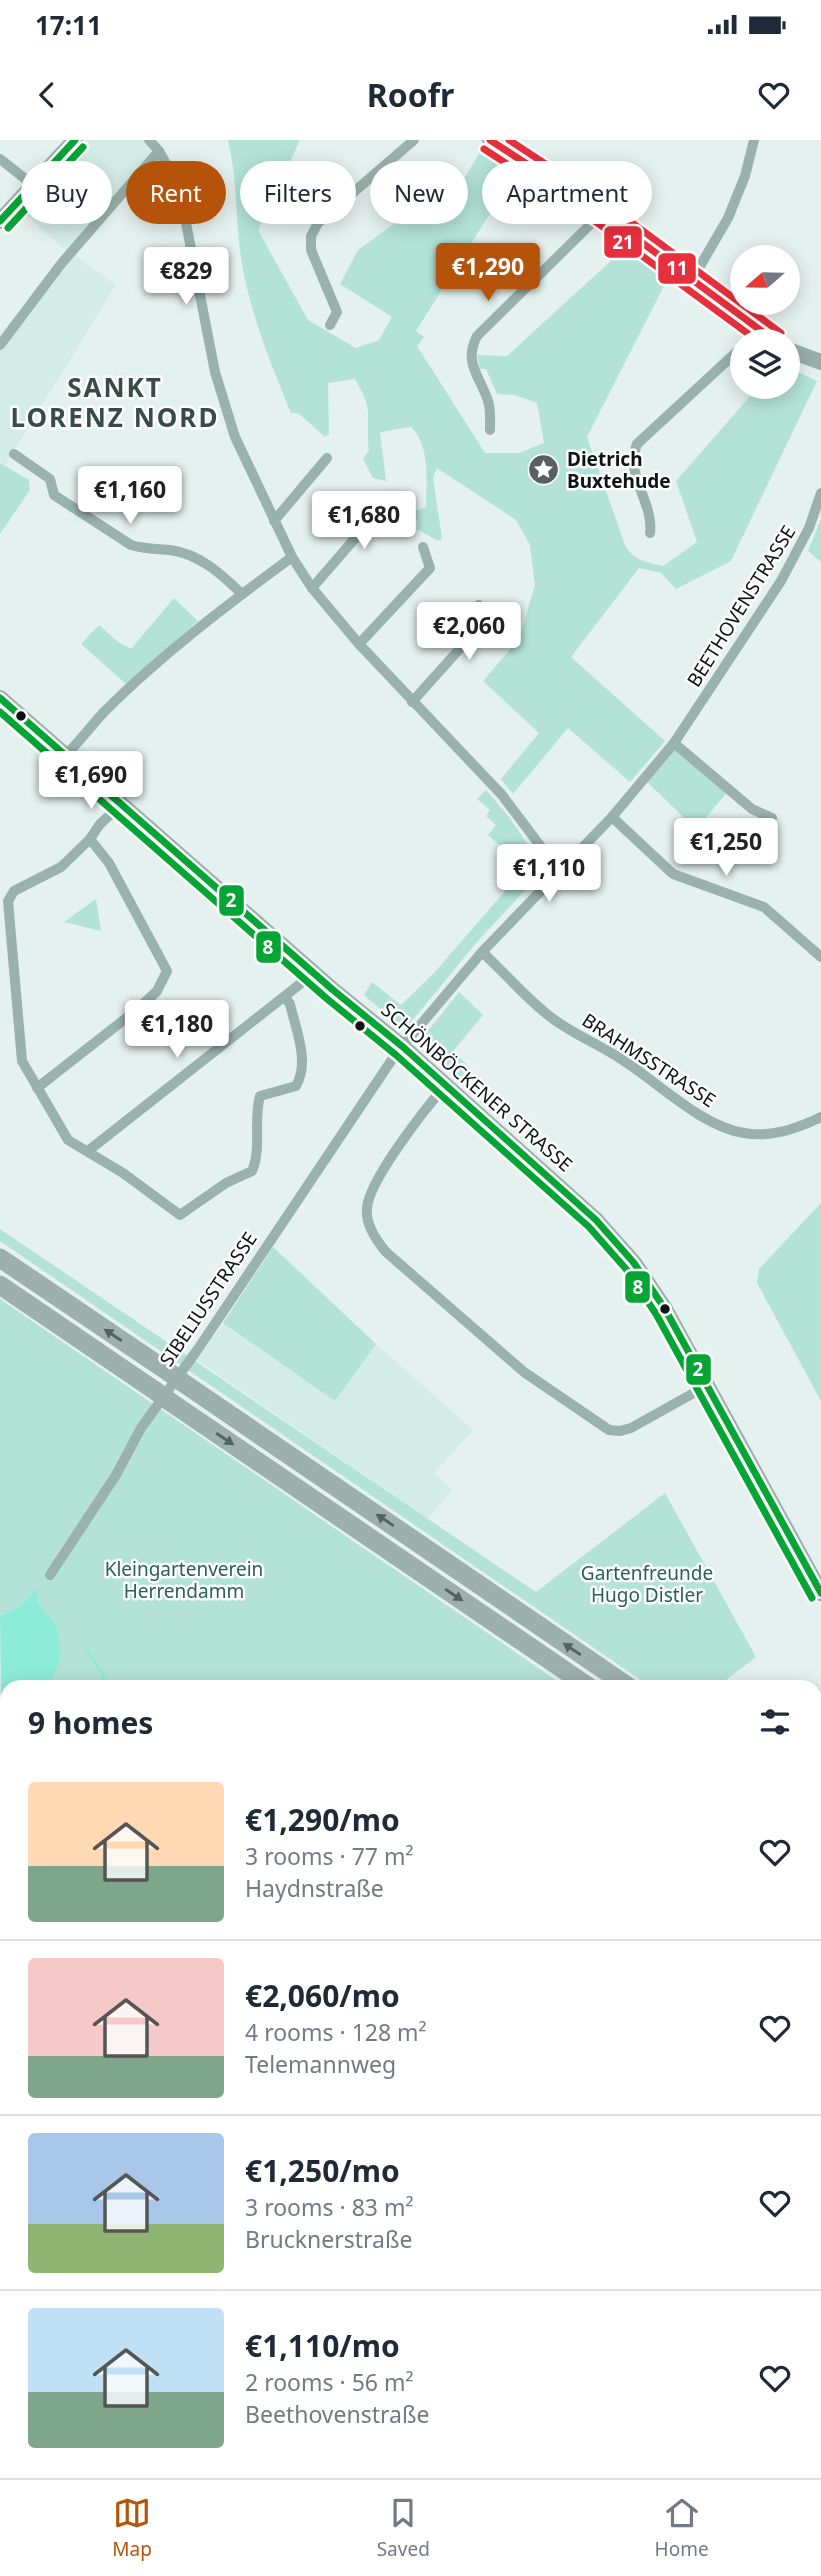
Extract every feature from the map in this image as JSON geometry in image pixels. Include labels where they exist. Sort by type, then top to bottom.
[{"type":"highway","points":[[0,1258],[619,1680]]},
{"type":"highway","points":[[0,1285],[579,1680]]},
{"type":"main road","points":[[55,161],[75,140]]},
{"type":"main road","points":[[490,140],[522,161]]},
{"type":"main road","points":[[0,221],[21,198]]},
{"type":"main road","points":[[617,224],[692,280],[747,329]]},
{"type":"main road","points":[[800,354],[821,362]]},
{"type":"main road","name":"SCHÖNBÖCKENER STRASSE","points":[[0,698],[314,973],[403,1047],[593,1218],[632,1261],[665,1309],[821,1594]]},
{"type":"street","points":[[149,140],[159,150],[179,187],[215,372],[235,437],[292,557],[312,588],[359,644],[502,795],[560,872]]},
{"type":"street","points":[[330,325],[337,312],[312,250],[312,236],[318,223],[414,140]]},
{"type":"street","points":[[692,280],[733,208],[754,140]]},
{"type":"street","points":[[0,345],[61,264],[159,150]]},
{"type":"street","points":[[0,159],[21,176]]},
{"type":"street","points":[[490,430],[489,404],[472,364],[471,349],[477,336],[591,224]]},
{"type":"street","points":[[650,533],[652,518],[633,464],[632,456],[637,444],[730,358]]},
{"type":"street","points":[[14,454],[50,479],[54,495],[131,545],[187,554],[205,562],[242,594]]},
{"type":"street","points":[[274,521],[327,458]]},
{"type":"street","name":"BEETHOVENSTRASSE","points":[[403,1047],[482,952],[528,901],[560,872],[612,817],[674,743],[781,581],[809,528],[821,493]]},
{"type":"street","points":[[312,588],[377,513],[374,504]]},
{"type":"street","points":[[359,644],[430,568],[423,547]]},
{"type":"street","points":[[65,756],[104,712],[200,628],[292,557]]},
{"type":"street","points":[[412,702],[481,625],[479,605]]},
{"type":"street","points":[[674,743],[752,809],[772,818]]},
{"type":"street","points":[[121,804],[61,867],[14,891],[8,901],[22,1061],[68,1140],[180,1215],[226,1183],[252,1171],[256,1163],[256,1108],[260,1096],[296,1086],[302,1076],[303,1064],[290,1004],[285,997]]},
{"type":"street","points":[[612,817],[673,874],[764,907],[821,957]]},
{"type":"street","points":[[37,1088],[158,991],[167,971],[109,863],[90,839]]},
{"type":"street","name":"BRAHMSSTRASSE","points":[[482,952],[537,1006],[561,1025],[622,1059],[707,1120],[742,1133],[759,1135],[790,1131],[821,1117]]},
{"type":"street","points":[[88,1151],[314,973]]},
{"type":"street","name":"SIBELIUSSTRASSE","points":[[50,1575],[116,1475],[141,1428],[403,1047]]},
{"type":"street","points":[[445,1086],[401,1142],[372,1192],[367,1208],[368,1222],[376,1241],[515,1365],[609,1430],[631,1428],[708,1385]]},
{"type":"shaded area","points":[[86,140],[148,140],[158,151],[149,161],[126,161],[126,189],[112,205],[112,161],[66,161]]},
{"type":"shaded area","points":[[36,224],[96,224],[71,253],[116,285],[5,465],[0,462],[0,339],[70,254]]},
{"type":"shaded area","points":[[223,1323],[335,1401],[376,1344],[473,1430],[434,1473],[452,1489],[428,1519],[197,1360]]},
{"type":"shaded area","points":[[38,1589],[37,1602],[53,1621],[58,1632],[58,1666],[51,1680],[1,1680],[0,1616],[22,1605]]},
{"type":"green space","points":[[228,140],[300,140],[290,161],[240,161],[240,224],[261,224],[258,230],[308,320],[356,348],[379,340],[392,317],[340,284],[358,250],[394,224],[468,224],[468,172],[480,152],[493,161],[482,161],[483,224],[416,331],[424,337],[417,346],[485,453],[519,453],[544,443],[537,403],[515,395],[497,394],[486,369],[480,369],[477,355],[507,356],[624,249],[667,280],[587,437],[625,545],[641,560],[663,566],[697,542],[676,481],[748,399],[800,399],[800,373],[817,381],[731,561],[676,589],[661,573],[639,568],[571,657],[665,741],[630,782],[568,728],[513,794],[501,779],[539,733],[483,681],[519,639],[535,585],[530,545],[516,520],[437,468],[433,477],[442,539],[438,541],[417,529],[418,522],[413,512],[426,507],[427,476],[422,444],[411,427],[380,432],[386,481],[373,478],[363,459],[369,450],[367,405],[355,379],[328,383],[329,434],[325,437],[298,413],[291,413],[262,340],[246,283]]},
{"type":"green space","points":[[0,463],[29,480],[30,490],[0,534]]},
{"type":"green space","points":[[821,519],[821,562],[808,551]]},
{"type":"green space","points":[[174,598],[198,621],[126,684],[81,644],[99,625],[118,642],[131,649]]},
{"type":"green space","points":[[674,743],[729,790],[696,829],[644,779]]},
{"type":"green space","points":[[486,790],[509,817],[543,871],[477,942],[407,1027],[401,1027],[364,995],[372,982],[401,1005],[434,973],[525,868],[488,835],[496,825],[486,816],[490,810],[477,799]]},
{"type":"green space","points":[[96,899],[101,931],[64,922]]},
{"type":"green space","points":[[459,992],[483,1015],[454,1050],[474,1074],[465,1085],[423,1045],[423,1037]]},
{"type":"green space","points":[[821,1203],[821,1401],[757,1283],[759,1269]]},
{"type":"green space","name":"Gartenfreunde Hugo Distler","points":[[0,1229],[536,1592],[665,1493],[756,1657],[726,1680],[641,1680],[0,1241]]},
{"type":"green space","points":[[273,1247],[376,1344],[335,1401],[223,1323]]},
{"type":"green space","name":"Kleingartenverein Herrendamm","points":[[0,1299],[556,1680],[50,1680],[59,1652],[59,1635],[50,1617],[37,1602],[38,1590],[22,1605],[0,1616]]},
{"type":"waterway","points":[[86,1649],[104,1676],[103,1680]]},
{"type":"transit line","name":"2","points":[[0,221],[75,140]]},
{"type":"transit line","name":"11","points":[[490,140],[602,213],[759,329]]},
{"type":"transit line","points":[[509,140],[608,205],[776,329]]},
{"type":"transit line","name":"8","points":[[8,228],[83,147]]},
{"type":"transit line","name":"21","points":[[484,149],[596,222],[742,329]]},
{"type":"transit line","name":"2","points":[[0,698],[333,990],[403,1047],[596,1220],[634,1263],[665,1309],[821,1593]]},
{"type":"transit line","name":"8","points":[[0,712],[326,998],[396,1055],[589,1227],[626,1269],[656,1314],[812,1598]]},
{"type":"place","name":"Dietrich Buxtehude","points":[[544,470]]},
{"type":"district","name":"SANKT LORENZ NORD","points":[[115,402]]}]
